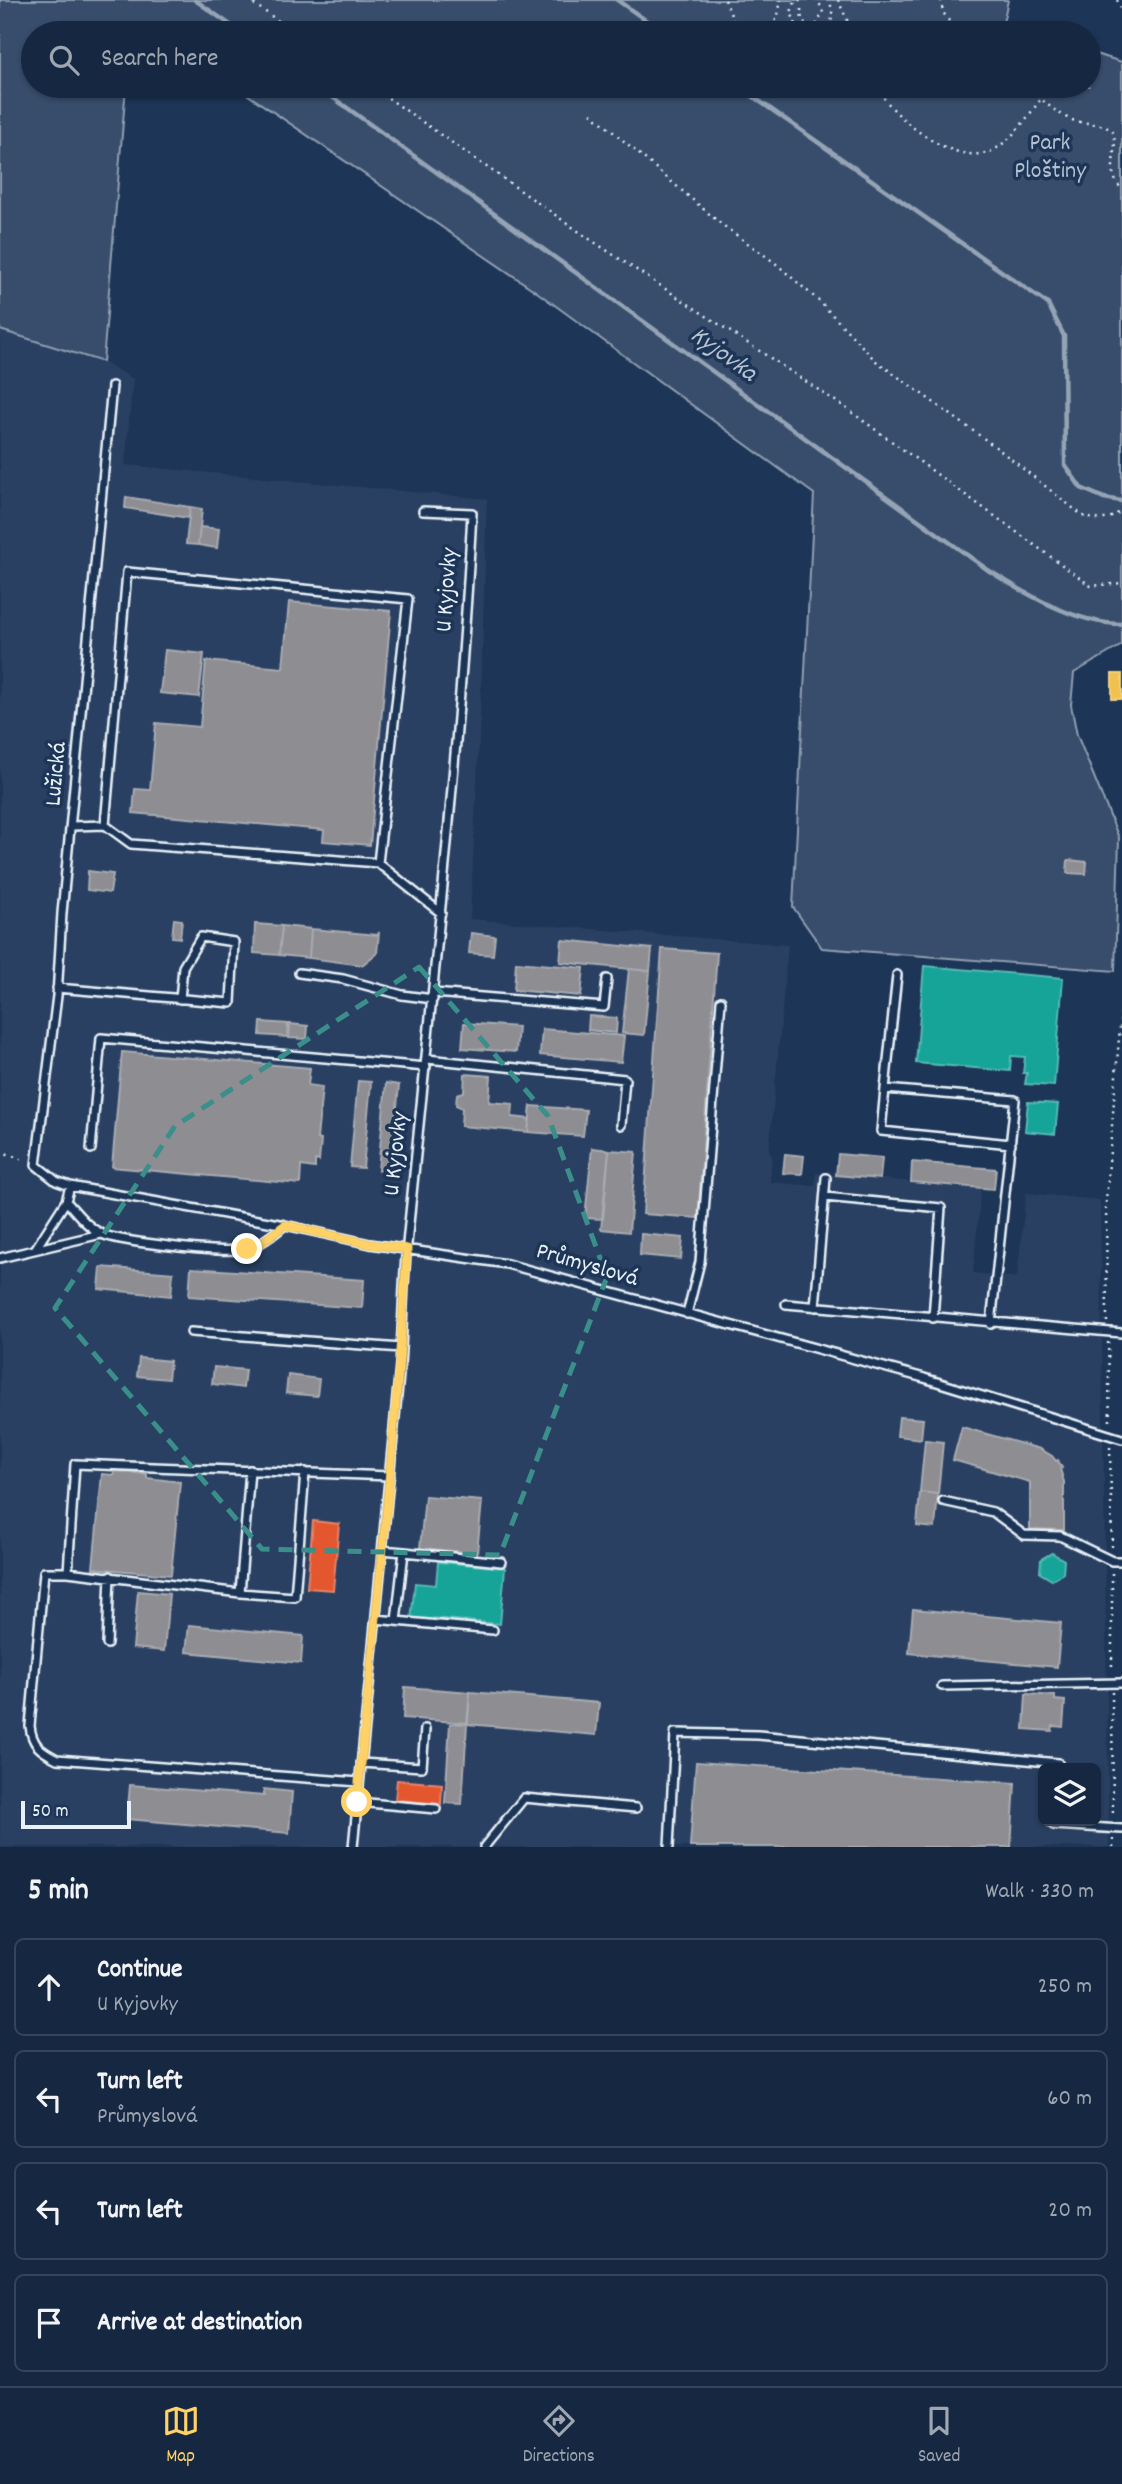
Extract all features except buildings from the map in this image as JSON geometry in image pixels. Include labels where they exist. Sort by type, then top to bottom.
[{"type":"lane","name":"Lužická","points":[[36,1165],[57,988],[113,386]]},
{"type":"lane","name":"U Kyjovky","points":[[353,1847],[390,1476],[407,1249],[434,996],[466,619],[472,513],[423,511]]},
{"type":"lane","points":[[105,825],[127,572],[408,599],[378,863]]},
{"type":"lane","points":[[72,826],[105,825],[131,844],[378,863],[441,913]]},
{"type":"lane","points":[[57,988],[180,999],[231,1003],[234,942],[201,937],[183,968],[180,999]]},
{"type":"lane","points":[[299,973],[343,979],[402,995],[604,1007],[607,979]]},
{"type":"lane","points":[[897,975],[881,1131],[1011,1144]]},
{"type":"lane","points":[[687,1314],[699,1262],[721,1001]]},
{"type":"lane","points":[[91,1149],[101,1038],[426,1068]]},
{"type":"lane","points":[[427,1059],[625,1079],[621,1125]]},
{"type":"lane","points":[[884,1089],[1015,1100],[991,1324]]},
{"type":"lane","name":"Průmyslová","points":[[36,1165],[56,1181],[70,1186],[285,1225],[370,1244],[507,1264],[925,1378],[1122,1439]]},
{"type":"lane","points":[[815,1307],[826,1178]]},
{"type":"lane","points":[[36,1248],[66,1201],[70,1186]]},
{"type":"lane","points":[[825,1197],[941,1208],[933,1318]]},
{"type":"lane","points":[[66,1201],[86,1223],[114,1237],[233,1251],[261,1243],[285,1225]]},
{"type":"lane","points":[[0,1258],[102,1233]]},
{"type":"lane","points":[[786,1304],[991,1324],[1122,1333]]},
{"type":"lane","points":[[191,1332],[401,1348]]},
{"type":"lane","points":[[68,1572],[75,1464],[390,1476]]},
{"type":"lane","points":[[240,1593],[250,1470]]},
{"type":"lane","points":[[305,1472],[295,1597],[240,1593],[110,1576],[44,1572],[31,1737],[40,1750],[57,1759],[359,1782]]},
{"type":"lane","points":[[943,1501],[993,1512],[1024,1535],[1060,1536],[1112,1562],[1122,1561]]},
{"type":"lane","points":[[382,1550],[501,1562]]},
{"type":"lane","points":[[396,1621],[404,1552]]},
{"type":"lane","points":[[107,1644],[110,1576]]},
{"type":"lane","points":[[376,1619],[493,1630]]},
{"type":"lane","points":[[942,1686],[1122,1684]]},
{"type":"lane","points":[[361,1763],[422,1767],[425,1729]]},
{"type":"lane","points":[[669,1847],[675,1733],[771,1736],[1058,1763]]},
{"type":"lane","points":[[484,1847],[524,1798],[636,1808]]},
{"type":"lane","points":[[357,1802],[436,1809]]},
{"type":"lane","points":[[1070,1826],[1122,1829]]},
{"type":"path","points":[[248,0],[279,21]]},
{"type":"path","points":[[725,0],[733,21]]},
{"type":"path","points":[[775,21],[781,0]]},
{"type":"path","points":[[793,21],[791,12],[795,2],[801,0]]},
{"type":"path","points":[[815,0],[823,13],[818,21]]},
{"type":"path","points":[[828,0],[833,12],[832,21]]},
{"type":"path","points":[[838,0],[848,21]]},
{"type":"path","points":[[941,0],[947,21]]},
{"type":"path","points":[[1117,0],[1122,11]]},
{"type":"path","points":[[802,9],[802,21]]},
{"type":"path","points":[[388,98],[591,240],[843,406],[1091,586],[1122,583]]},
{"type":"path","points":[[884,98],[938,144],[966,153],[979,154],[996,149],[1014,134],[1041,99],[1070,119],[1106,126],[1111,130],[1115,137],[1112,166],[1114,177],[1122,189]]},
{"type":"path","points":[[591,113],[721,224],[774,262],[820,302],[876,361],[910,387],[997,448],[1083,516],[1094,520],[1105,519],[1114,517],[1122,510]]},
{"type":"path","points":[[0,1151],[36,1165]]},
{"type":"highlighted area","points":[[419,967],[548,1116],[607,1277],[500,1555],[262,1549],[55,1308],[175,1126]]},
{"type":"shaded area","points":[[0,330],[103,362],[133,379],[125,465],[487,499],[470,919],[788,945],[769,1152],[772,1156],[770,1182],[815,1186],[816,1173],[981,1188],[973,1273],[1017,1278],[1026,1193],[1100,1200],[1109,1847],[0,1847]]},
{"type":"green space","points":[[0,0],[1008,0],[1004,21],[21,21],[21,98],[125,98],[103,362],[0,330]]},
{"type":"green space","name":"Park Ploštiny","points":[[1101,56],[1122,62],[1122,645],[1074,673],[1071,705],[1077,735],[1119,838],[1115,971],[822,948],[793,907],[814,494],[534,290],[253,98],[1101,98]]},
{"type":"waterway","name":"Kyjovka","points":[[195,0],[225,21]]},
{"type":"waterway","points":[[617,0],[647,21]]},
{"type":"waterway","name":"Kyjovka","points":[[334,98],[988,570],[1018,589],[1069,613],[1105,623],[1122,624]]},
{"type":"waterway","points":[[755,98],[1048,304],[1064,336],[1065,465],[1081,488],[1104,498],[1121,501]]},
{"type":"route","points":[[247,1249],[261,1243],[285,1225],[370,1244],[407,1249],[390,1476],[357,1802]]}]
